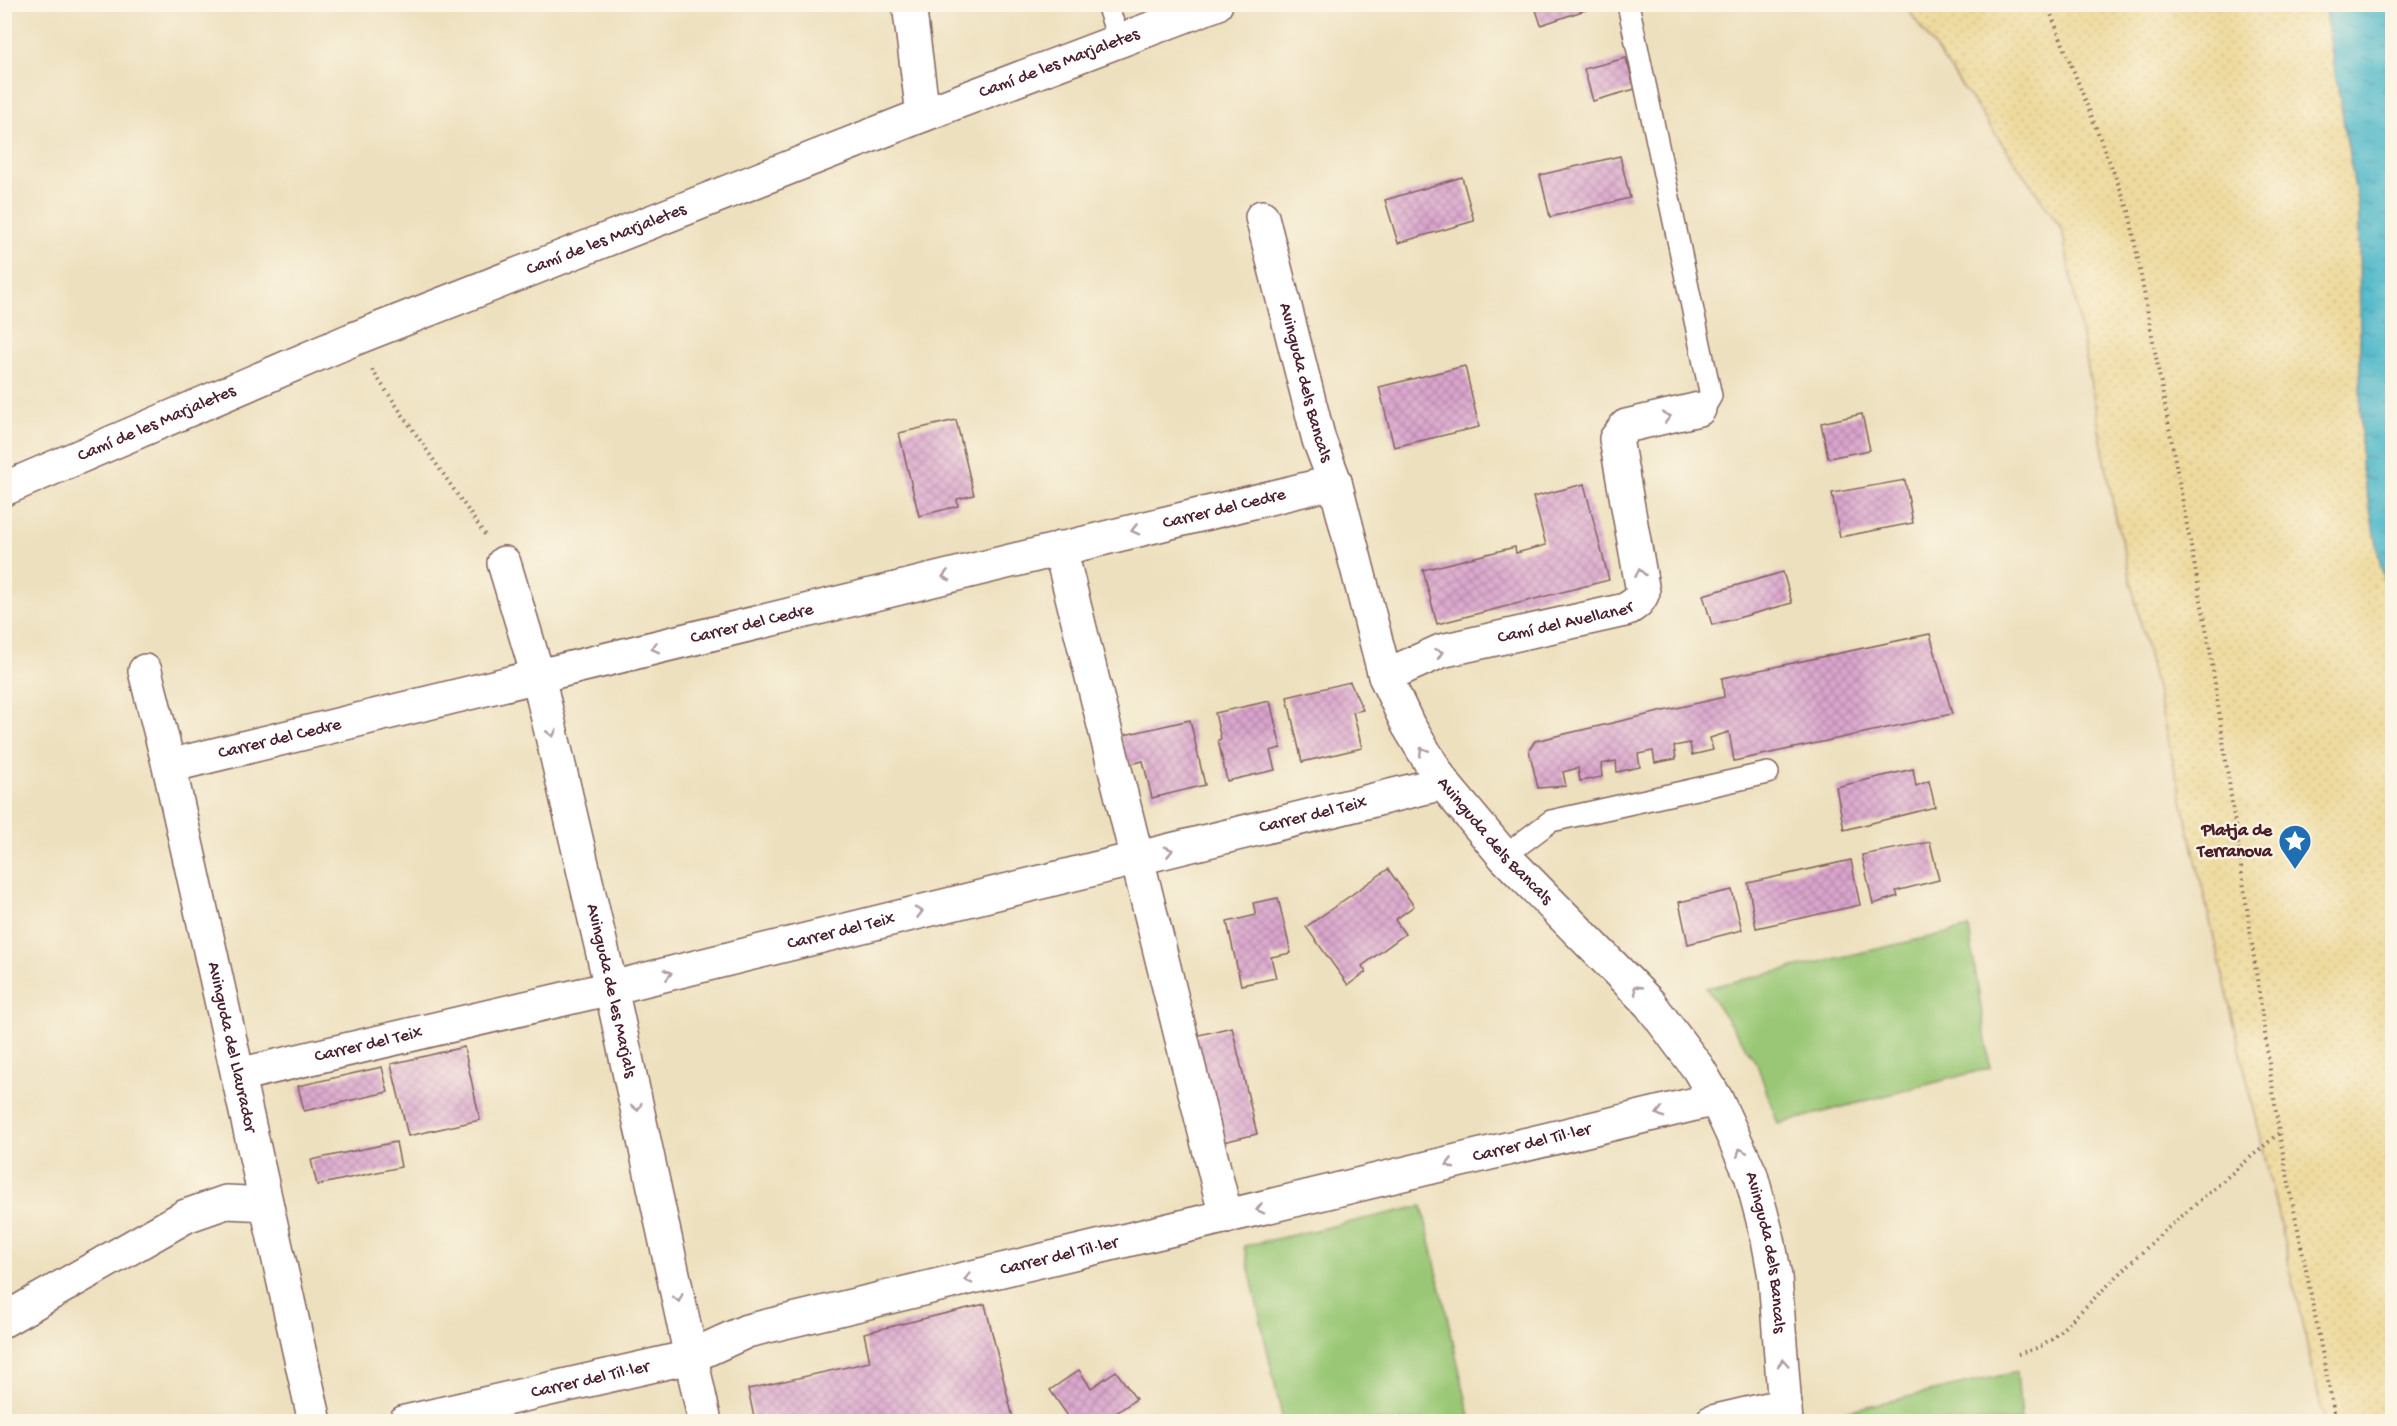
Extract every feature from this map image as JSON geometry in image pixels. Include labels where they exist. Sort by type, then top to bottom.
[{"type":"street","points":[[909,4],[923,115]]},
{"type":"street","name":"Camí de les Marjaletes","points":[[4,489],[351,340],[923,115],[1216,4]]},
{"type":"street","name":"Avinguda dels Bancals","points":[[1262,217],[1319,440],[1335,482],[1385,676],[1408,725],[1443,783],[1504,856],[1650,1004],[1685,1049],[1716,1099],[1751,1175],[1768,1239],[1775,1277],[1786,1413]]},
{"type":"street","name":"Camí del Avellaner","points":[[1385,676],[1441,651],[1625,610],[1633,606],[1640,600],[1643,592],[1642,581],[1616,439],[1626,426],[1699,409]]},
{"type":"street","name":"Carrer del Cedre","points":[[169,766],[1335,482]]},
{"type":"street","points":[[1060,548],[1226,1217]]},
{"type":"street","name":"Avinguda de les Marjals","points":[[504,563],[538,676],[611,988],[705,1422]]},
{"type":"street","name":"Avinguda del Llaurador","points":[[145,672],[169,766],[315,1422]]},
{"type":"street","name":"Carrer del Teix","points":[[238,1075],[611,988],[1443,783]]},
{"type":"street","name":"Carrer del Til·ler","points":[[405,1422],[690,1357],[747,1331],[1716,1099]]},
{"type":"street","points":[[4,1320],[186,1216],[226,1202],[266,1204]]},
{"type":"street","points":[[1712,1422],[1786,1413]]},
{"type":"lane","points":[[1107,4],[1119,41]]},
{"type":"lane","points":[[1628,4],[1711,396],[1705,406],[1699,409]]},
{"type":"lane","points":[[1504,856],[1551,821],[1768,773]]},
{"type":"path","points":[[2047,4],[2129,211],[2210,649],[2278,1133],[2336,1422]]},
{"type":"path","points":[[351,340],[504,563]]},
{"type":"path","points":[[2018,1354],[2040,1347],[2051,1340],[2162,1233],[2278,1133]]},
{"type":"sand","name":"Platja de Terranova","points":[[1905,5],[2324,5],[2359,212],[2361,463],[2392,604],[2392,1421],[2324,1421],[2260,1135],[2114,509],[2062,229]]},
{"type":"green space","points":[[1969,928],[1990,1068],[1778,1124],[1757,1064],[1706,988]]},
{"type":"green space","points":[[1422,1206],[1471,1421],[1283,1421],[1244,1246]]},
{"type":"green space","points":[[2017,1372],[2021,1421],[1837,1421],[1837,1413]]},
{"type":"water","points":[[2324,5],[2392,5],[2392,623],[2361,463],[2359,212]]},
{"type":"building","points":[[1534,4],[1586,4],[1588,9],[1541,25]]},
{"type":"building","points":[[1626,58],[1635,89],[1593,101],[1584,69]]},
{"type":"building","points":[[1620,156],[1630,198],[1550,217],[1540,175]]},
{"type":"building","points":[[1462,177],[1474,221],[1398,243],[1385,200]]},
{"type":"building","points":[[1465,366],[1479,427],[1394,447],[1379,387]]},
{"type":"building","points":[[1862,414],[1870,450],[1828,458],[1821,423]]},
{"type":"building","points":[[956,420],[974,495],[957,499],[958,506],[919,516],[899,433]]},
{"type":"building","points":[[1905,480],[1913,523],[1840,537],[1832,493]]},
{"type":"building","points":[[1584,484],[1609,580],[1437,624],[1423,570],[1515,547],[1516,553],[1546,545],[1533,497]]},
{"type":"building","points":[[1783,572],[1792,603],[1712,625],[1703,595]]},
{"type":"building","points":[[1930,634],[1952,714],[1734,761],[1729,732],[1710,738],[1713,750],[1692,755],[1690,743],[1674,746],[1676,759],[1655,763],[1653,751],[1638,754],[1640,767],[1617,772],[1616,761],[1601,764],[1602,777],[1580,781],[1578,768],[1563,772],[1566,786],[1538,788],[1529,750],[1535,741],[1724,697],[1722,678]]},
{"type":"building","points":[[1350,682],[1363,710],[1353,712],[1362,748],[1302,762],[1287,697]]},
{"type":"building","points":[[1270,701],[1281,748],[1270,751],[1275,770],[1227,781],[1215,713]]},
{"type":"building","points":[[1190,720],[1205,785],[1152,798],[1143,761],[1127,765],[1120,736]]},
{"type":"building","points":[[1913,769],[1916,786],[1929,781],[1935,807],[1844,830],[1836,787]]},
{"type":"building","points":[[1930,842],[1939,880],[1896,891],[1898,896],[1873,904],[1862,855]]},
{"type":"building","points":[[1851,860],[1860,905],[1756,928],[1748,883]]},
{"type":"building","points":[[1388,869],[1414,906],[1395,920],[1405,934],[1362,966],[1366,972],[1348,985],[1306,927]]},
{"type":"building","points":[[1732,890],[1742,930],[1688,944],[1679,902]]},
{"type":"building","points":[[1278,898],[1291,953],[1271,957],[1276,978],[1241,985],[1227,922],[1256,915],[1253,903]]},
{"type":"building","points":[[1232,1027],[1257,1134],[1219,1143],[1195,1036]]},
{"type":"building","points":[[464,1047],[480,1120],[408,1136],[391,1064]]},
{"type":"building","points":[[382,1067],[388,1092],[304,1111],[298,1086]]},
{"type":"building","points":[[396,1142],[401,1167],[317,1185],[311,1160]]},
{"type":"building","points":[[985,1304],[1013,1418],[999,1422],[755,1422],[748,1389],[870,1362],[864,1333]]},
{"type":"building","points":[[1079,1370],[1091,1388],[1116,1371],[1136,1399],[1108,1419],[1110,1422],[1072,1422],[1050,1390]]},
{"type":"place","name":"Platja de Terranova","points":[[2295,870]]}]
